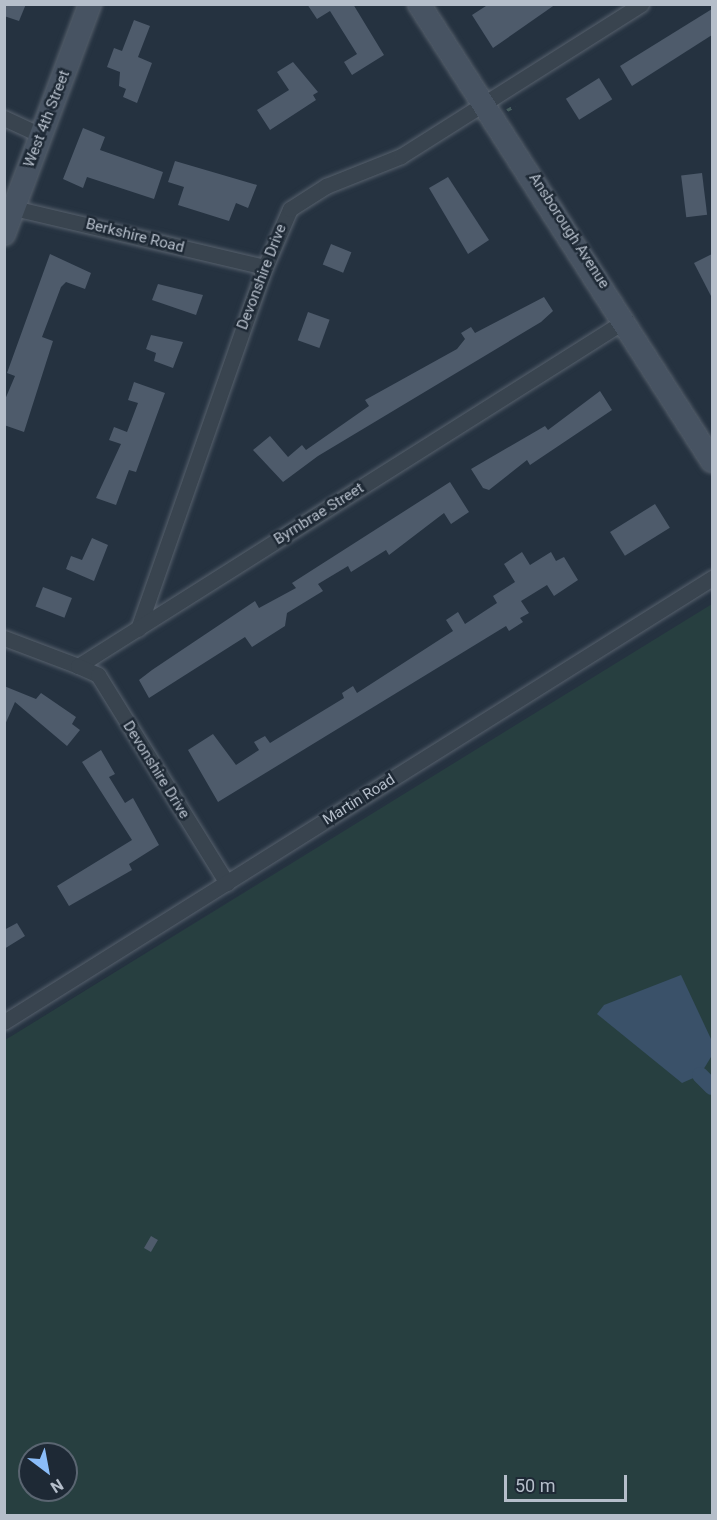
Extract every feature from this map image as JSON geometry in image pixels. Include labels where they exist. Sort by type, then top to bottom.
[{"type":"main road","name":"West 4th Street","points":[[4,234],[10,206],[90,4]]},
{"type":"main road","name":"Ansborough Avenue","points":[[419,4],[626,320],[712,461]]},
{"type":"street","name":"Devonshire Drive","points":[[138,629],[281,224],[307,195],[401,156],[641,4]]},
{"type":"street","points":[[4,118],[40,135]]},
{"type":"street","name":"Berkshire Road","points":[[10,206],[265,267]]},
{"type":"street","name":"Byrnbrae Street","points":[[78,666],[626,320]]},
{"type":"street","name":"Martin Road","points":[[4,1022],[712,578]]},
{"type":"street","points":[[4,638],[78,666]]},
{"type":"street","name":"Devonshire Drive","points":[[78,666],[98,675],[226,883]]},
{"type":"green space","points":[[712,604],[712,1515],[5,1516],[5,1040]]},
{"type":"water","points":[[681,975],[711,1039],[711,1057],[700,1075],[682,1083],[597,1014],[604,1005]]},
{"type":"building","points":[[4,4],[26,4],[19,21],[4,16]]},
{"type":"building","points":[[307,4],[353,4],[384,55],[352,75],[344,62],[357,54],[330,11],[317,19]]},
{"type":"building","points":[[489,4],[556,4],[493,48],[472,15]]},
{"type":"building","points":[[712,9],[712,35],[632,86],[620,66]]},
{"type":"building","points":[[134,20],[150,26],[138,57],[152,63],[137,103],[123,97],[126,89],[119,86],[120,72],[107,67],[114,48],[122,51]]},
{"type":"building","points":[[293,62],[318,92],[313,95],[316,100],[270,130],[257,110],[289,90],[277,72]]},
{"type":"building","points":[[599,78],[612,99],[579,120],[566,99]]},
{"type":"building","points":[[83,128],[105,137],[100,150],[163,172],[154,199],[87,177],[83,188],[63,179]]},
{"type":"building","points":[[175,161],[257,185],[248,208],[236,203],[229,221],[178,205],[184,187],[168,182]]},
{"type":"building","points":[[702,173],[707,215],[686,217],[681,176]]},
{"type":"building","points":[[448,177],[489,240],[468,254],[429,188]]},
{"type":"building","points":[[331,244],[351,252],[343,273],[323,264]]},
{"type":"building","points":[[50,254],[91,273],[85,289],[66,282],[61,287],[42,337],[53,341],[24,432],[4,425],[4,402],[15,376],[7,373]]},
{"type":"building","points":[[712,254],[712,298],[694,263]]},
{"type":"building","points":[[158,284],[203,295],[196,315],[152,300]]},
{"type":"building","points":[[544,297],[553,311],[541,322],[318,456],[283,482],[253,450],[270,436],[288,457],[302,445],[306,450],[369,406],[365,400],[457,349],[465,339],[461,333],[471,327],[475,333]]},
{"type":"building","points":[[308,312],[330,320],[319,348],[298,340]]},
{"type":"building","points":[[151,335],[183,342],[173,368],[154,361],[156,353],[146,349]]},
{"type":"building","points":[[134,382],[165,393],[136,472],[129,470],[116,505],[96,498],[121,444],[109,440],[114,427],[127,432],[138,403],[128,400]]},
{"type":"building","points":[[600,391],[612,410],[530,465],[527,460],[489,490],[483,488],[471,469],[545,426],[548,430]]},
{"type":"building","points":[[450,482],[469,512],[451,524],[444,513],[389,555],[386,550],[351,572],[348,566],[318,584],[323,591],[287,613],[285,626],[252,647],[245,637],[149,698],[139,680],[152,670],[255,601],[259,608],[296,588],[292,583]]},
{"type":"building","points":[[655,504],[670,528],[625,556],[610,532]]},
{"type":"building","points":[[92,538],[108,545],[94,581],[66,569],[71,556],[82,560]]},
{"type":"building","points":[[522,552],[530,565],[551,552],[556,561],[564,557],[578,580],[554,596],[547,585],[521,601],[529,613],[520,618],[523,622],[509,631],[506,626],[218,802],[188,750],[213,734],[236,765],[259,750],[254,742],[265,736],[270,743],[344,698],[342,693],[353,686],[357,693],[453,631],[446,620],[458,612],[465,624],[497,603],[493,596],[515,582],[504,564]]},
{"type":"building","points":[[43,587],[72,598],[64,618],[35,607]]},
{"type":"building","points":[[4,686],[36,699],[41,693],[76,717],[72,724],[80,730],[67,746],[15,702],[4,727]]},
{"type":"building","points":[[101,750],[115,774],[109,777],[125,803],[133,798],[159,845],[129,864],[132,870],[69,906],[57,886],[132,840],[82,762]]},
{"type":"building","points":[[17,923],[25,936],[4,949],[4,930]]},
{"type":"building","points":[[151,1236],[158,1240],[151,1252],[144,1248]]},
{"type":"waterway","points":[[700,1075],[712,1087]]}]
